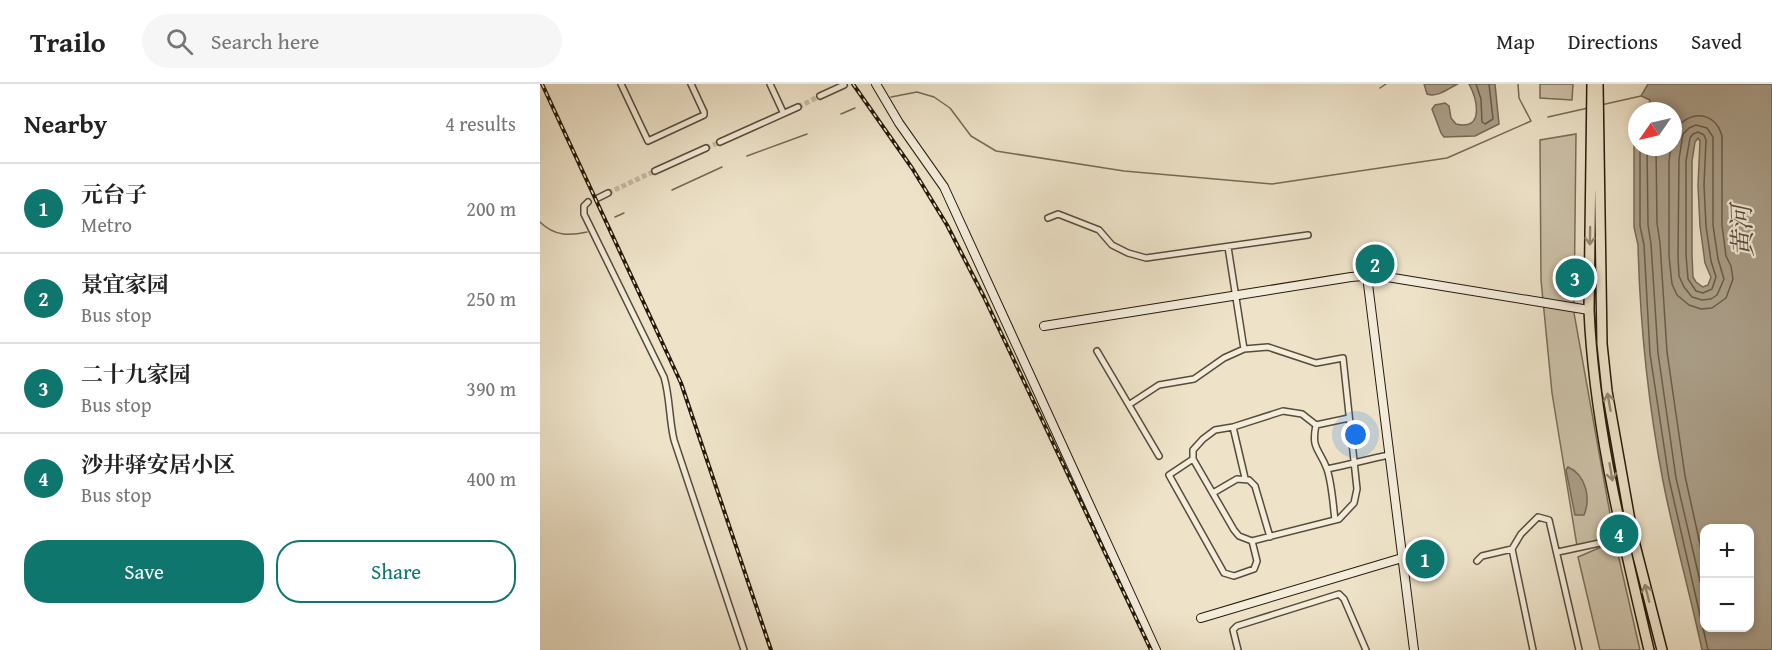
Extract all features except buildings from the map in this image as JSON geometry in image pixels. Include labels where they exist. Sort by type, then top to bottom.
[{"type":"main road","points":[[1592,84],[1595,96]]},
{"type":"main road","points":[[1598,84],[1594,112],[1589,310],[1597,395],[1623,538],[1649,650]]},
{"type":"main road","points":[[1594,112],[1600,314],[1606,380],[1633,537],[1662,650]]},
{"type":"street","points":[[621,84],[648,141],[704,115],[691,84]]},
{"type":"street","points":[[770,84],[783,112]]},
{"type":"street","points":[[876,84],[898,123],[944,187],[1156,650]]},
{"type":"street","points":[[820,96],[844,85]]},
{"type":"street","points":[[720,142],[798,107]]},
{"type":"street","points":[[655,171],[706,148]]},
{"type":"street","points":[[598,198],[608,193]]},
{"type":"street","points":[[588,202],[584,206],[584,214],[667,387],[670,426],[674,440],[744,650]]},
{"type":"street","points":[[1048,218],[1058,214],[1099,230],[1112,245],[1146,258],[1308,235]]},
{"type":"street","points":[[1228,247],[1244,350]]},
{"type":"street","points":[[1044,326],[1375,275],[1589,310]]},
{"type":"street","points":[[1367,276],[1414,650]]},
{"type":"street","points":[[1130,404],[1159,385],[1194,379],[1224,358],[1244,350],[1268,346],[1316,363],[1343,358],[1357,489],[1354,503],[1346,514],[1335,520],[1252,541],[1239,536],[1193,459],[1193,450],[1215,430],[1233,427],[1283,411],[1302,414],[1316,424],[1349,418]]},
{"type":"street","points":[[1097,351],[1159,456]]},
{"type":"street","points":[[1316,424],[1313,440],[1327,469],[1335,520]]},
{"type":"street","points":[[1233,427],[1245,478]]},
{"type":"street","points":[[1327,469],[1389,455]]},
{"type":"street","points":[[1193,459],[1169,475],[1224,573],[1234,576],[1254,568],[1257,561],[1252,541]]},
{"type":"street","points":[[1213,493],[1237,479],[1249,480],[1255,486],[1270,537]]},
{"type":"street","points":[[1533,650],[1512,549],[1521,534],[1538,517],[1549,520],[1579,650]]},
{"type":"street","points":[[1558,552],[1623,538]]},
{"type":"street","points":[[1477,561],[1482,556],[1512,549]]},
{"type":"street","points":[[1201,618],[1402,558]]},
{"type":"street","points":[[1238,650],[1233,630],[1237,626],[1339,594],[1344,599],[1366,650]]},
{"type":"shaded area","points":[[1540,84],[1573,84],[1572,100],[1540,98]]},
{"type":"shaded area","points":[[1576,134],[1574,313],[1614,536],[1577,546],[1552,393],[1541,280],[1540,140]]},
{"type":"shaded area","points":[[1615,541],[1640,650],[1600,650],[1578,557]]},
{"type":"water","points":[[1424,84],[1458,84],[1439,94],[1431,95],[1427,94]]},
{"type":"water","points":[[1469,84],[1495,84],[1499,124],[1475,136],[1444,137],[1432,109],[1435,105],[1445,103],[1449,106],[1451,118],[1456,124],[1471,123],[1475,118],[1476,105]]},
{"type":"water","name":"黄河","points":[[1648,84],[1772,84],[1772,650],[1702,650],[1663,481],[1649,393],[1643,334],[1638,245],[1634,227],[1634,156],[1682,156],[1682,102],[1649,102],[1650,100],[1641,96]],"holes":[[[1698,138],[1700,141],[1698,186],[1700,226],[1705,263],[1711,277],[1708,285],[1703,287],[1693,277],[1692,255],[1692,161],[1695,142]]]},
{"type":"water","points":[[1568,467],[1583,481],[1587,494],[1584,515],[1575,515],[1566,470]]},
{"type":"waterway","points":[[1380,88],[1386,84]]},
{"type":"waterway","points":[[891,97],[917,92],[934,97],[950,108],[971,136],[996,151],[1124,171],[1272,184],[1447,158],[1531,121],[1519,98],[1518,84]]},
{"type":"waterway","points":[[1601,105],[1641,96]]},
{"type":"waterway","points":[[841,114],[855,108]]},
{"type":"waterway","points":[[1548,117],[1588,108]]},
{"type":"waterway","points":[[747,156],[807,134]]},
{"type":"waterway","points":[[672,190],[722,167]]},
{"type":"waterway","points":[[615,217],[624,213]]},
{"type":"waterway","points":[[540,222],[545,227],[562,234],[587,232]]},
{"type":"tunnel","points":[[798,107],[820,96]]},
{"type":"tunnel","points":[[706,148],[720,142]]},
{"type":"tunnel","points":[[608,193],[655,171]]},
{"type":"railway","points":[[542,84],[681,383],[771,650]]},
{"type":"railway","points":[[853,84],[912,168],[947,225],[984,297],[1151,650]]},
{"type":"place","name":"景宜家园","points":[[1375,264]]},
{"type":"place","name":"二十九家园","points":[[1575,278]]},
{"type":"place","name":"沙井驿安居小区","points":[[1619,534]]},
{"type":"place","name":"元台子","points":[[1425,559]]}]
